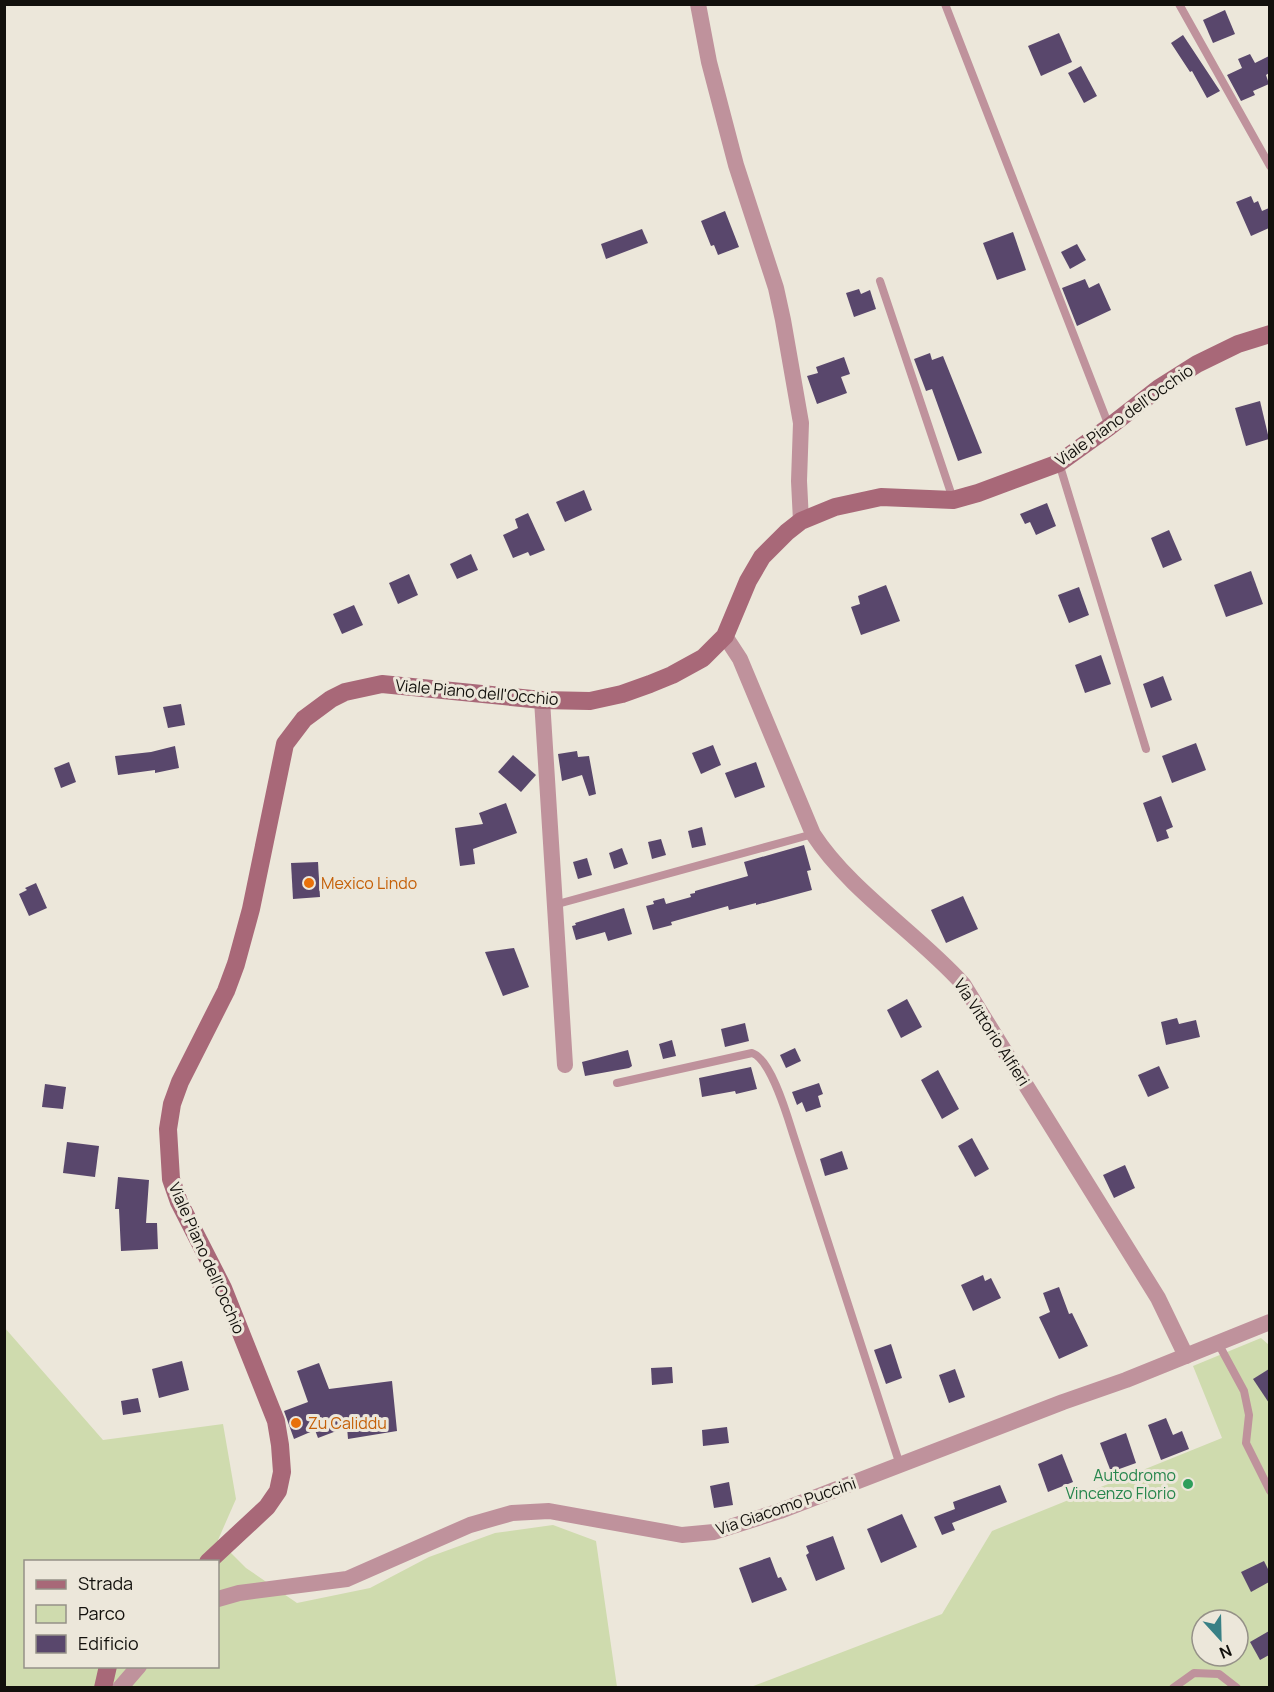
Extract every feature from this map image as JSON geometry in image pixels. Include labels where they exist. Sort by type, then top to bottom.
[{"type":"main road","name":"Viale Piano dell'Occhio","points":[[210,1560],[267,1507],[278,1491],[282,1472],[280,1445],[276,1421],[223,1288],[213,1265],[178,1202],[171,1179],[168,1129],[172,1104],[180,1082],[226,991],[244,937],[285,744],[304,719],[331,699],[345,692],[382,684],[542,700],[590,701],[631,691],[672,675],[702,658],[725,636],[748,581],[762,557],[801,521],[835,507],[881,497],[953,500],[1059,463],[1159,388],[1197,364],[1238,344],[1269,334]]},
{"type":"main road","points":[[103,1688],[108,1668]]},
{"type":"street","points":[[698,4],[709,62],[736,165],[776,288],[783,320],[801,423],[799,481],[801,521]]},
{"type":"street","name":"Via Vittorio Alfieri","points":[[725,636],[740,659],[813,834],[824,852],[947,966],[963,984],[1158,1298],[1186,1356]]},
{"type":"street","points":[[542,700],[565,1065]]},
{"type":"street","name":"Via Giacomo Puccini","points":[[219,1599],[239,1593],[347,1579],[470,1525],[512,1513],[549,1511],[682,1535],[714,1532],[780,1512],[1063,1402],[1126,1380],[1269,1322]]},
{"type":"street","points":[[120,1688],[137,1668]]},
{"type":"lane","points":[[945,4],[1109,427]]},
{"type":"lane","points":[[1179,4],[1269,166]]},
{"type":"lane","points":[[880,281],[953,500]]},
{"type":"lane","points":[[1059,463],[1146,749]]},
{"type":"lane","points":[[554,905],[741,856],[813,834]]},
{"type":"lane","points":[[617,1083],[752,1053],[759,1055],[794,1134],[900,1465]]},
{"type":"lane","points":[[1218,1343],[1244,1391],[1249,1415],[1246,1443],[1269,1491]]},
{"type":"lane","points":[[1173,1688],[1194,1673],[1219,1674],[1237,1688]]},
{"type":"green space","points":[[4,1327],[103,1440],[223,1424],[236,1499],[218,1540],[246,1568],[297,1603],[370,1588],[429,1557],[495,1533],[553,1525],[596,1541],[617,1687],[5,1687]]},
{"type":"green space","name":"Autodromo Vincenzo Florio","points":[[1261,1338],[1269,1345],[1269,1687],[748,1688],[942,1614],[992,1531],[1222,1438],[1193,1366]]},
{"type":"building","points":[[1225,10],[1235,34],[1213,43],[1203,20]]},
{"type":"building","points":[[1059,33],[1072,62],[1041,76],[1028,46]]},
{"type":"building","points":[[1183,35],[1220,91],[1207,98],[1192,71],[1190,72],[1171,43]]},
{"type":"building","points":[[1250,54],[1255,63],[1269,56],[1269,73],[1266,75],[1269,84],[1253,91],[1255,95],[1241,101],[1227,75],[1242,68],[1238,59]]},
{"type":"building","points":[[1081,66],[1097,96],[1084,103],[1068,73]]},
{"type":"building","points":[[1251,196],[1254,203],[1258,201],[1262,211],[1269,208],[1269,228],[1251,236],[1236,202]]},
{"type":"building","points":[[725,211],[739,247],[718,255],[714,245],[711,246],[701,221]]},
{"type":"building","points":[[642,229],[648,243],[606,259],[601,244]]},
{"type":"building","points":[[1013,232],[1026,270],[997,280],[983,243]]},
{"type":"building","points":[[1077,244],[1086,260],[1070,269],[1061,252]]},
{"type":"building","points":[[1085,279],[1089,288],[1099,283],[1111,310],[1077,326],[1062,288]]},
{"type":"building","points":[[859,289],[861,294],[870,290],[876,309],[854,317],[846,293]]},
{"type":"building","points":[[930,353],[932,360],[943,356],[982,453],[958,461],[932,389],[926,391],[914,359]]},
{"type":"building","points":[[844,357],[850,374],[841,377],[847,393],[817,404],[807,376],[818,373],[816,367]]},
{"type":"building","points":[[1260,401],[1269,439],[1246,446],[1235,408]]},
{"type":"building","points":[[584,490],[592,510],[565,522],[556,502]]},
{"type":"building","points":[[1047,503],[1056,526],[1036,535],[1030,522],[1025,524],[1020,514]]},
{"type":"building","points":[[528,513],[545,550],[530,556],[528,552],[513,558],[503,535],[518,528],[515,519]]},
{"type":"building","points":[[1169,530],[1182,560],[1163,568],[1151,538]]},
{"type":"building","points":[[471,554],[478,570],[457,579],[450,564]]},
{"type":"building","points":[[1251,571],[1263,604],[1226,617],[1214,585]]},
{"type":"building","points":[[409,574],[418,595],[398,604],[389,583]]},
{"type":"building","points":[[886,585],[900,621],[861,635],[851,607],[860,604],[858,596]]},
{"type":"building","points":[[1079,587],[1089,615],[1069,623],[1058,595]]},
{"type":"building","points":[[354,605],[363,625],[342,634],[333,614]]},
{"type":"building","points":[[1101,655],[1111,684],[1085,693],[1075,665]]},
{"type":"building","points":[[1163,676],[1172,700],[1151,708],[1143,684]]},
{"type":"building","points":[[181,704],[185,725],[168,728],[163,707]]},
{"type":"building","points":[[1196,743],[1206,770],[1172,783],[1162,756]]},
{"type":"building","points":[[713,745],[721,765],[701,774],[692,753]]},
{"type":"building","points":[[175,746],[179,768],[155,773],[155,770],[118,775],[115,756],[151,752]]},
{"type":"building","points":[[577,751],[578,757],[589,756],[596,794],[589,796],[582,775],[562,781],[558,754]]},
{"type":"building","points":[[513,755],[536,775],[521,792],[498,772]]},
{"type":"building","points":[[69,762],[76,782],[61,788],[54,768]]},
{"type":"building","points":[[756,762],[765,787],[735,798],[725,773]]},
{"type":"building","points":[[1161,796],[1173,827],[1166,830],[1169,838],[1157,842],[1143,803]]},
{"type":"building","points":[[506,803],[517,833],[473,849],[475,864],[460,866],[455,828],[483,824],[479,813]]},
{"type":"building","points":[[702,827],[706,845],[692,848],[688,831]]},
{"type":"building","points":[[661,839],[666,855],[652,859],[648,842]]},
{"type":"building","points":[[804,845],[811,870],[807,871],[812,890],[756,905],[756,903],[729,910],[728,906],[671,922],[672,925],[653,930],[646,906],[654,904],[653,901],[664,898],[666,904],[691,897],[690,894],[695,891],[748,876],[744,862]]},
{"type":"building","points":[[622,848],[628,864],[614,869],[609,853]]},
{"type":"building","points":[[587,858],[592,875],[578,879],[573,862]]},
{"type":"building","points":[[318,862],[320,897],[293,899],[291,863]]},
{"type":"building","points":[[36,883],[47,908],[29,916],[19,894]]},
{"type":"building","points":[[963,896],[978,929],[946,943],[931,910]]},
{"type":"building","points":[[624,908],[632,934],[608,941],[605,932],[576,940],[572,926],[576,925],[575,923]]},
{"type":"building","points":[[514,948],[529,987],[503,996],[485,952]]},
{"type":"building","points":[[907,999],[922,1027],[901,1038],[887,1010]]},
{"type":"building","points":[[1177,1018],[1179,1024],[1196,1020],[1200,1037],[1166,1045],[1161,1022]]},
{"type":"building","points":[[745,1023],[749,1041],[725,1047],[721,1029]]},
{"type":"building","points":[[672,1040],[676,1056],[663,1059],[659,1044]]},
{"type":"building","points":[[795,1048],[801,1061],[786,1068],[780,1055]]},
{"type":"building","points":[[628,1050],[632,1066],[629,1068],[585,1076],[582,1062]]},
{"type":"building","points":[[1159,1066],[1169,1088],[1148,1097],[1138,1075]]},
{"type":"building","points":[[751,1067],[757,1089],[736,1094],[735,1091],[702,1097],[699,1078]]},
{"type":"building","points":[[938,1070],[959,1109],[942,1119],[921,1080]]},
{"type":"building","points":[[819,1083],[823,1094],[818,1096],[821,1107],[806,1112],[802,1102],[797,1105],[792,1092]]},
{"type":"building","points":[[45,1084],[66,1087],[63,1109],[42,1107]]},
{"type":"building","points":[[972,1138],[989,1169],[975,1177],[958,1146]]},
{"type":"building","points":[[67,1142],[99,1146],[95,1177],[63,1173]]},
{"type":"building","points":[[842,1151],[848,1169],[825,1176],[820,1159]]},
{"type":"building","points":[[1125,1165],[1135,1188],[1114,1198],[1103,1175]]},
{"type":"building","points":[[118,1177],[149,1180],[146,1223],[157,1223],[158,1249],[121,1251],[119,1209],[115,1209]]},
{"type":"building","points":[[983,1275],[985,1281],[991,1278],[1001,1298],[973,1311],[961,1285]]},
{"type":"building","points":[[1059,1287],[1069,1314],[1072,1313],[1088,1346],[1059,1359],[1039,1317],[1050,1312],[1043,1293]]},
{"type":"building","points":[[891,1344],[902,1378],[886,1384],[874,1350]]},
{"type":"building","points":[[182,1361],[189,1390],[159,1398],[152,1369]]},
{"type":"building","points":[[319,1363],[329,1389],[392,1381],[397,1431],[348,1439],[347,1427],[318,1438],[315,1430],[294,1439],[284,1411],[308,1402],[297,1371]]},
{"type":"building","points":[[672,1367],[673,1383],[652,1385],[651,1368]]},
{"type":"building","points":[[955,1369],[965,1397],[949,1403],[939,1375]]},
{"type":"building","points":[[1269,1369],[1269,1403],[1253,1379]]},
{"type":"building","points":[[138,1398],[141,1412],[123,1415],[121,1401]]},
{"type":"building","points":[[1166,1418],[1173,1435],[1182,1431],[1189,1449],[1161,1460],[1148,1425]]},
{"type":"building","points":[[727,1427],[729,1443],[703,1446],[702,1430]]},
{"type":"building","points":[[1126,1433],[1136,1463],[1111,1472],[1100,1443]]},
{"type":"building","points":[[1062,1454],[1073,1482],[1048,1492],[1038,1464]]},
{"type":"building","points":[[729,1482],[733,1505],[714,1508],[710,1486]]},
{"type":"building","points":[[1000,1485],[1007,1502],[952,1523],[955,1530],[942,1535],[934,1517],[955,1509],[953,1502]]},
{"type":"building","points":[[902,1514],[917,1547],[881,1563],[867,1529]]},
{"type":"building","points":[[833,1536],[845,1569],[816,1581],[806,1555],[809,1553],[806,1546]]},
{"type":"building","points":[[770,1557],[778,1578],[781,1577],[787,1590],[752,1603],[739,1568]]},
{"type":"building","points":[[1264,1561],[1269,1571],[1269,1582],[1251,1592],[1241,1572]]},
{"type":"building","points":[[1269,1631],[1269,1655],[1260,1660],[1250,1642]]},
{"type":"place","name":"Mexico Lindo","points":[[309,883]]},
{"type":"place","name":"Zu Caliddu","points":[[296,1423]]},
{"type":"place","name":"Autodromo Vincenzo Florio","points":[[1188,1484]]}]
